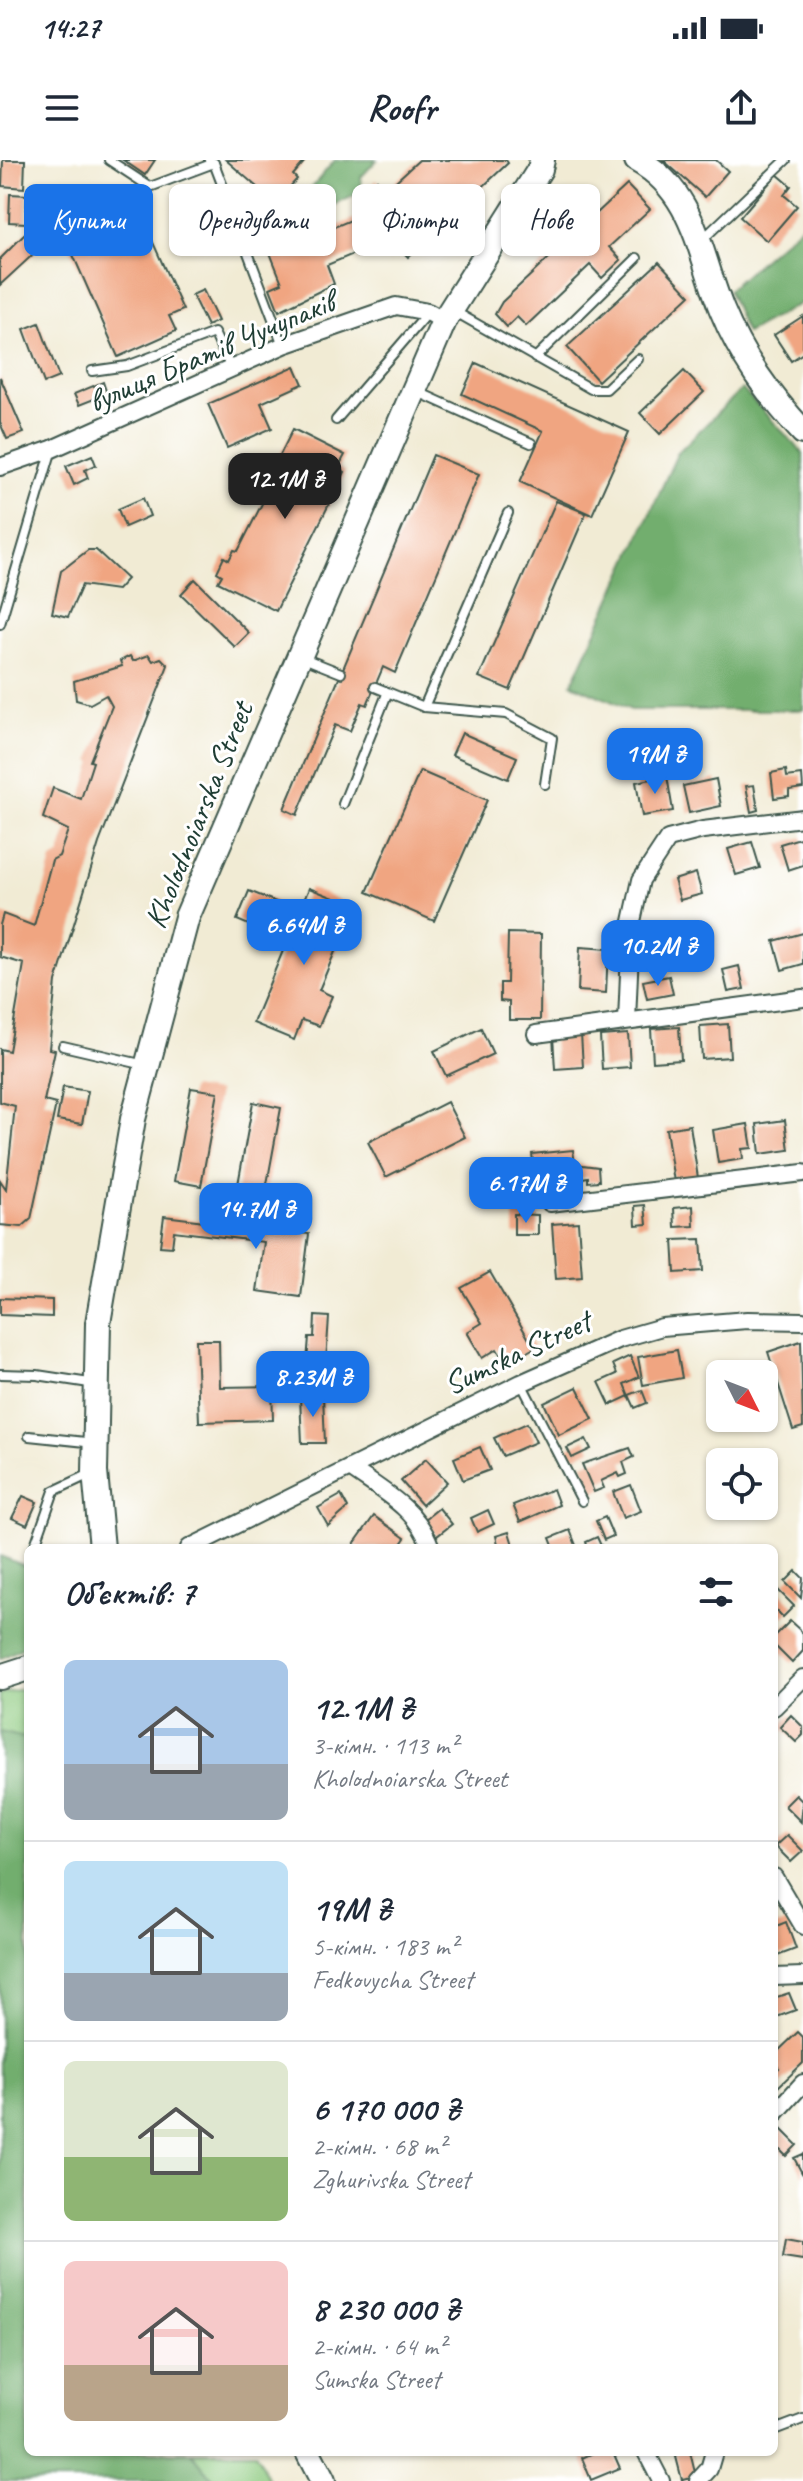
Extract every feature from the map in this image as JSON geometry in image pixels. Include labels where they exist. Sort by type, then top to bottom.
[{"type":"main road","name":"Kholodnoiarska Street","points":[[102,1544],[95,1472],[98,1323],[146,1065],[187,917],[414,390],[441,314],[540,169],[542,160]]},
{"type":"main road","points":[[637,160],[653,169],[679,196],[690,214],[722,309],[747,361],[776,402],[803,432]]},
{"type":"main road","points":[[0,1677],[24,1669]]},
{"type":"main road","points":[[310,2456],[323,2481]]},
{"type":"street","name":"вулиця Братів Чучупаків","points":[[0,467],[52,449],[284,345],[396,306],[441,314]]},
{"type":"street","points":[[627,1021],[629,950],[641,880],[668,839],[703,830],[803,818]]},
{"type":"street","points":[[536,1034],[803,998]]},
{"type":"street","points":[[550,1203],[803,1173]]},
{"type":"street","name":"Sumska Street","points":[[197,1544],[521,1383],[620,1339],[662,1327],[747,1320],[803,1321]]},
{"type":"street","points":[[350,1468],[402,1505],[417,1520],[429,1544]]},
{"type":"street","points":[[778,1703],[803,1678]]},
{"type":"street","points":[[778,1884],[803,1926]]},
{"type":"street","points":[[778,1977],[803,1976]]},
{"type":"street","points":[[778,2111],[803,2083]]},
{"type":"street","points":[[648,2456],[661,2481]]},
{"type":"street","points":[[698,2481],[709,2469],[714,2456]]},
{"type":"lane","points":[[109,160],[150,187],[211,162],[284,345]]},
{"type":"lane","points":[[699,242],[786,160]]},
{"type":"lane","points":[[535,358],[637,258]]},
{"type":"lane","points":[[336,420],[441,314],[535,358],[591,389],[606,389],[638,359]]},
{"type":"lane","points":[[92,371],[127,366],[214,333],[232,369]]},
{"type":"lane","points":[[414,390],[531,443]]},
{"type":"lane","points":[[0,624],[52,449]]},
{"type":"lane","points":[[424,707],[508,513]]},
{"type":"lane","points":[[298,656],[341,673]]},
{"type":"lane","points":[[375,687],[424,707],[506,714],[552,738],[545,784]]},
{"type":"lane","points":[[343,804],[387,694]]},
{"type":"lane","points":[[63,1046],[146,1065]]},
{"type":"lane","points":[[0,1374],[37,1375],[97,1384]]},
{"type":"lane","points":[[521,1383],[582,1501]]},
{"type":"lane","points":[[29,1436],[95,1443]]},
{"type":"lane","points":[[35,1544],[54,1491],[95,1472]]},
{"type":"lane","points":[[778,2428],[803,2419]]},
{"type":"green space","points":[[335,160],[377,160],[361,177],[361,184],[352,184],[352,197],[336,204],[336,184],[314,184]]},
{"type":"green space","points":[[803,224],[803,302],[746,333],[728,290]]},
{"type":"green space","points":[[742,389],[803,453],[803,710],[631,710],[572,684],[678,452]]},
{"type":"green space","points":[[0,1556],[24,1565],[24,1647],[0,1659]]},
{"type":"green space","points":[[24,1688],[24,1738],[0,1732],[0,1694]]},
{"type":"green space","points":[[0,1732],[24,1738],[24,2456],[194,2456],[215,2481],[0,2481]]},
{"type":"green space","points":[[194,2456],[257,2456],[269,2481],[215,2481]]},
{"type":"building","points":[[3,160],[25,160],[24,188],[2,186]]},
{"type":"building","points":[[123,160],[155,160],[145,175]]},
{"type":"building","points":[[226,160],[306,160],[293,175],[297,179],[292,184],[254,184]]},
{"type":"building","points":[[419,160],[506,160],[508,163],[485,185],[393,184]]},
{"type":"building","points":[[663,160],[716,160],[728,171],[705,197]]},
{"type":"building","points":[[777,174],[791,186],[784,195],[797,206],[767,241],[740,217]]},
{"type":"building","points":[[627,185],[650,209],[609,247],[621,260],[602,278],[590,265],[526,326],[517,317],[507,327],[495,314],[502,302],[551,256],[600,256],[600,210]]},
{"type":"building","points":[[10,194],[24,195],[24,223],[9,222]]},
{"type":"building","points":[[352,220],[352,255],[327,265],[334,284],[279,311],[270,288],[282,283],[271,256],[336,256],[336,226]]},
{"type":"building","points":[[24,235],[24,256],[31,256],[0,285],[0,259]]},
{"type":"building","points":[[153,242],[183,310],[169,316],[176,331],[118,357],[74,256],[153,256]]},
{"type":"building","points":[[659,262],[690,295],[598,381],[567,347]]},
{"type":"building","points":[[203,290],[218,321],[207,326],[192,295]]},
{"type":"building","points":[[803,316],[803,353],[791,361],[774,335]]},
{"type":"building","points":[[39,323],[59,377],[44,383],[24,329]]},
{"type":"building","points":[[476,363],[629,432],[592,515],[520,482],[543,431],[462,394]]},
{"type":"building","points":[[295,366],[303,384],[261,403],[272,428],[227,448],[208,404]]},
{"type":"building","points":[[684,371],[704,392],[660,434],[640,413]]},
{"type":"building","points":[[0,377],[24,433],[7,439],[0,423]]},
{"type":"building","points":[[103,382],[107,394],[79,405],[74,394]]},
{"type":"building","points":[[293,429],[345,455],[338,468],[345,472],[276,611],[218,582],[222,575],[217,572],[224,557],[229,560],[234,550],[238,551],[277,474],[272,471]]},
{"type":"building","points":[[92,455],[96,465],[85,470],[88,478],[74,485],[66,466]]},
{"type":"building","points":[[433,455],[479,474],[395,673],[383,667],[367,705],[362,703],[350,731],[335,725],[297,815],[284,809]]},
{"type":"building","points":[[143,498],[150,516],[125,527],[118,509]]},
{"type":"building","points":[[556,501],[586,513],[510,690],[479,677]]},
{"type":"building","points":[[88,550],[96,550],[127,579],[117,590],[82,585],[68,617],[52,613],[61,571]]},
{"type":"building","points":[[195,579],[249,633],[235,647],[181,594]]},
{"type":"building","points":[[149,655],[153,661],[161,658],[168,665],[99,843],[56,982],[49,1049],[55,1050],[44,1101],[56,1104],[31,1219],[22,1227],[0,1225],[0,1180],[6,1189],[15,1106],[0,1102],[0,1049],[9,1051],[24,964],[0,957],[0,925],[3,914],[34,926],[52,860],[59,856],[68,830],[43,818],[53,788],[81,799],[93,762],[90,761],[112,706],[106,695],[90,704],[76,700],[74,681],[122,666],[120,661],[130,656],[133,661]]},
{"type":"building","points":[[462,733],[517,757],[508,779],[452,755]]},
{"type":"building","points":[[786,770],[787,777],[802,775],[803,788],[789,790],[789,796],[774,798],[771,773]]},
{"type":"building","points":[[420,771],[487,800],[434,921],[367,892]]},
{"type":"building","points":[[667,776],[673,811],[642,816],[636,782]]},
{"type":"building","points":[[716,779],[721,806],[689,813],[683,786]]},
{"type":"building","points":[[754,785],[758,810],[751,812],[746,786]]},
{"type":"building","points":[[803,837],[803,865],[788,870],[780,844]]},
{"type":"building","points":[[752,842],[760,868],[736,875],[728,849]]},
{"type":"building","points":[[696,873],[702,894],[680,900],[674,880]]},
{"type":"building","points":[[309,888],[354,906],[319,990],[332,996],[319,1026],[302,1020],[294,1040],[253,1023]]},
{"type":"building","points":[[249,891],[291,908],[279,938],[237,920]]},
{"type":"building","points":[[508,933],[541,934],[540,1020],[509,1020],[509,1002],[500,1001],[500,983],[507,983]]},
{"type":"building","points":[[803,933],[803,964],[782,970],[774,941]]},
{"type":"building","points":[[580,947],[608,949],[606,993],[578,991]]},
{"type":"building","points":[[739,966],[744,989],[728,992],[723,970]]},
{"type":"building","points":[[669,976],[673,994],[647,999],[643,981]]},
{"type":"building","points":[[728,1024],[730,1057],[702,1059],[700,1026]]},
{"type":"building","points":[[679,1027],[681,1060],[653,1062],[651,1029]]},
{"type":"building","points":[[481,1028],[493,1054],[446,1076],[434,1051]]},
{"type":"building","points":[[581,1034],[583,1067],[555,1069],[553,1036]]},
{"type":"building","points":[[628,1034],[630,1067],[602,1069],[600,1036]]},
{"type":"building","points":[[63,1087],[88,1091],[82,1124],[57,1120]]},
{"type":"building","points":[[191,1088],[218,1092],[201,1186],[174,1181]]},
{"type":"building","points":[[253,1102],[281,1108],[265,1195],[237,1190]]},
{"type":"building","points":[[447,1102],[465,1137],[386,1177],[368,1142]]},
{"type":"building","points":[[785,1120],[789,1150],[760,1154],[757,1124]]},
{"type":"building","points":[[748,1124],[752,1148],[742,1149],[743,1159],[718,1163],[713,1130]]},
{"type":"building","points":[[690,1125],[698,1178],[674,1182],[666,1129]]},
{"type":"building","points":[[573,1150],[575,1164],[598,1167],[599,1181],[588,1182],[588,1177],[540,1186],[537,1160],[533,1161],[532,1154]]},
{"type":"building","points":[[645,1205],[647,1224],[636,1225],[635,1206]]},
{"type":"building","points":[[693,1206],[694,1226],[675,1227],[674,1208]]},
{"type":"building","points":[[514,1214],[538,1215],[538,1235],[514,1235]]},
{"type":"building","points":[[164,1216],[309,1234],[301,1297],[257,1291],[264,1242],[174,1231],[172,1247],[160,1246]]},
{"type":"building","points":[[578,1222],[582,1277],[556,1279],[552,1224]]},
{"type":"building","points":[[701,1239],[703,1271],[675,1273],[673,1240]]},
{"type":"building","points":[[490,1272],[534,1348],[506,1364],[497,1349],[482,1358],[467,1332],[482,1323],[461,1288]]},
{"type":"building","points":[[0,1298],[52,1300],[52,1317],[0,1315]]},
{"type":"building","points":[[315,1316],[329,1317],[325,1376],[306,1375],[309,1337],[314,1337]]},
{"type":"building","points":[[196,1340],[219,1340],[220,1387],[272,1386],[273,1420],[199,1422]]},
{"type":"building","points":[[801,1341],[803,1427],[793,1430],[778,1383],[778,1360],[771,1360],[768,1352]]},
{"type":"building","points":[[677,1350],[682,1378],[643,1385],[638,1357]]},
{"type":"building","points":[[630,1356],[639,1377],[624,1384],[629,1396],[610,1405],[599,1382],[617,1374],[613,1364]]},
{"type":"building","points":[[577,1387],[593,1419],[559,1435],[544,1403]]},
{"type":"building","points":[[642,1390],[647,1403],[635,1408],[629,1395]]},
{"type":"building","points":[[323,1395],[325,1443],[302,1443],[300,1396]]},
{"type":"building","points":[[527,1423],[536,1442],[503,1456],[494,1438]]},
{"type":"building","points":[[586,1439],[591,1449],[572,1458],[567,1448]]},
{"type":"building","points":[[480,1447],[490,1470],[463,1480],[454,1458]]},
{"type":"building","points":[[630,1448],[634,1457],[623,1462],[627,1474],[620,1477],[618,1473],[601,1481],[604,1488],[594,1492],[582,1464]]},
{"type":"building","points":[[426,1459],[447,1482],[422,1505],[401,1481]]},
{"type":"building","points":[[631,1485],[641,1511],[623,1518],[613,1492]]},
{"type":"building","points":[[553,1489],[559,1505],[520,1522],[513,1505]]},
{"type":"building","points":[[341,1495],[348,1508],[328,1526],[318,1508]]},
{"type":"building","points":[[23,1496],[37,1502],[27,1525],[12,1518]]},
{"type":"building","points":[[439,1508],[452,1524],[437,1536],[424,1520]]},
{"type":"building","points":[[488,1510],[494,1524],[477,1532],[471,1518]]},
{"type":"building","points":[[374,1516],[405,1538],[401,1544],[354,1544]]},
{"type":"building","points":[[605,1517],[613,1536],[604,1540],[596,1521]]},
{"type":"building","points":[[570,1530],[575,1544],[552,1544],[550,1538]]},
{"type":"building","points":[[509,1532],[513,1544],[498,1544],[496,1536]]},
{"type":"building","points":[[597,1537],[600,1544],[587,1544]]},
{"type":"building","points":[[796,1571],[803,1578],[801,1598],[785,1582]]},
{"type":"building","points":[[778,1590],[794,1606],[783,1617],[778,1612]]},
{"type":"building","points":[[790,1621],[803,1633],[803,1651],[792,1663],[778,1649],[778,1633]]},
{"type":"building","points":[[791,1715],[803,1727],[803,1735],[796,1742],[780,1727]]},
{"type":"building","points":[[796,1795],[803,1802],[801,1822],[785,1806]]},
{"type":"building","points":[[787,1835],[803,1851],[791,1862],[778,1849],[778,1843]]},
{"type":"building","points":[[786,1922],[796,1949],[778,1956],[778,1925]]},
{"type":"building","points":[[789,1993],[796,2010],[778,2017],[778,1997]]},
{"type":"building","points":[[798,2032],[803,2037],[803,2063],[778,2087],[779,2068],[778,2051]]},
{"type":"building","points":[[781,2129],[797,2145],[786,2156],[778,2148],[778,2132]]},
{"type":"building","points":[[803,2154],[803,2175],[794,2158]]},
{"type":"building","points":[[786,2239],[803,2242],[803,2260],[783,2257]]},
{"type":"building","points":[[615,2456],[620,2468],[591,2480],[582,2458]]},
{"type":"building","points":[[676,2456],[691,2456],[696,2477],[682,2480]]}]
